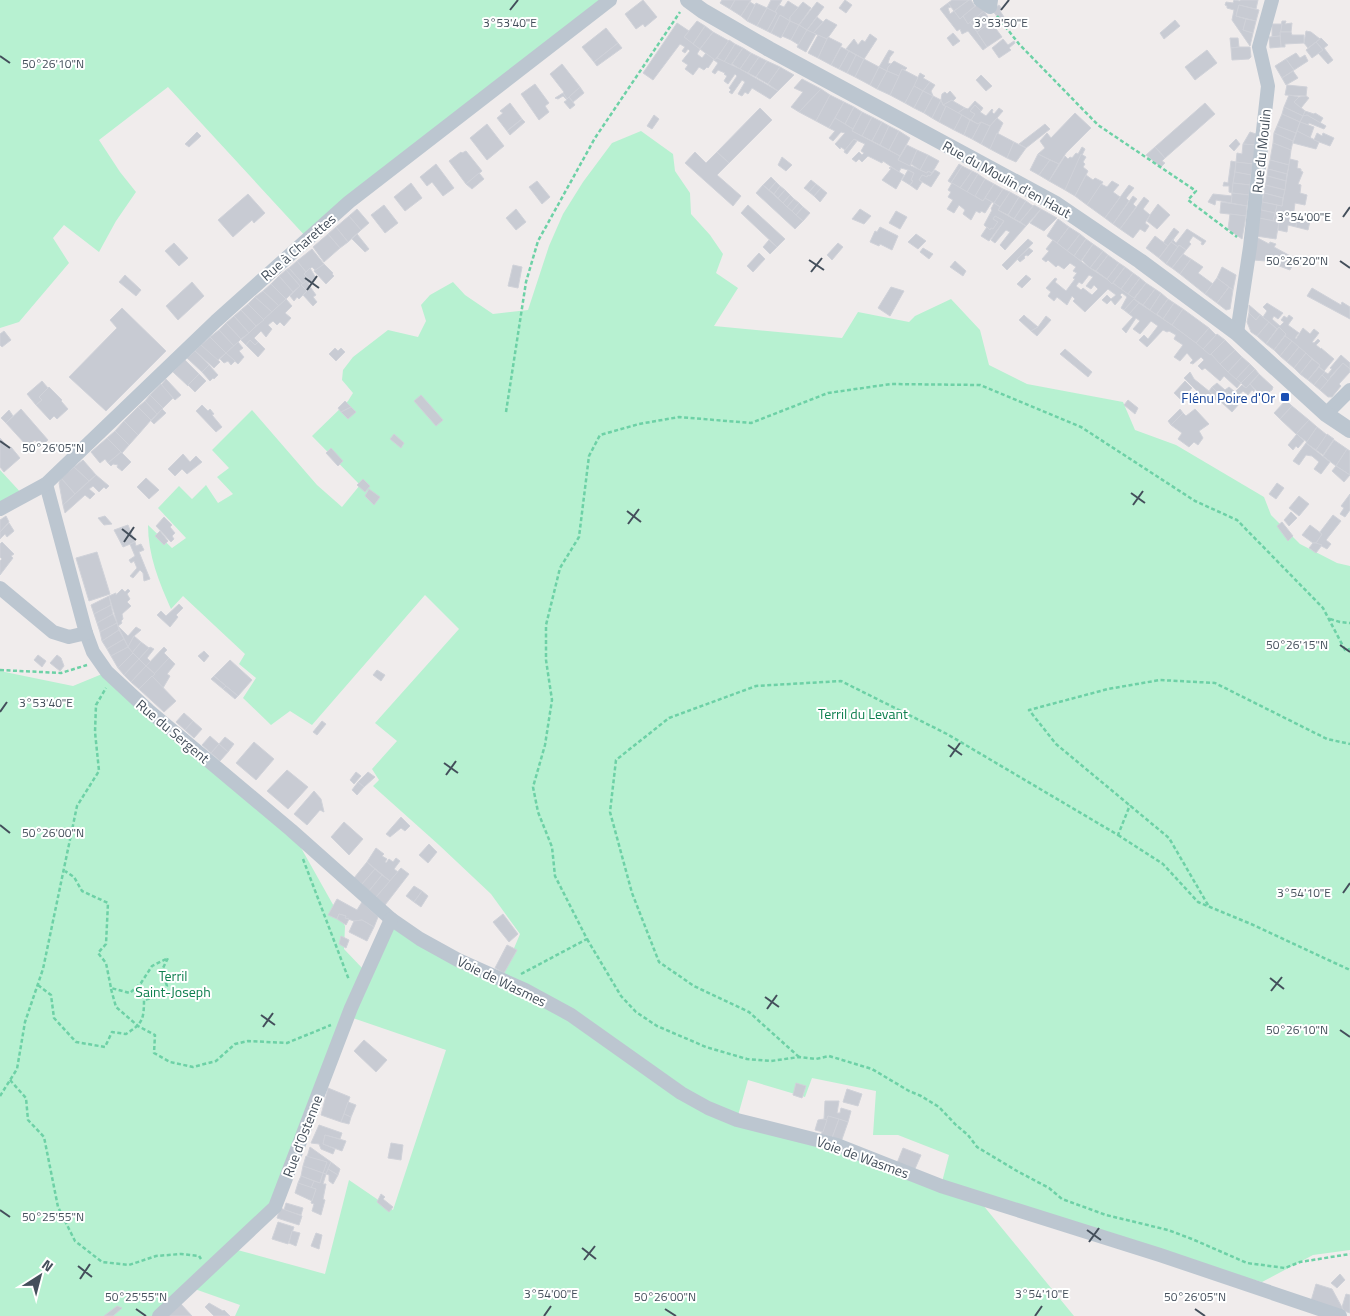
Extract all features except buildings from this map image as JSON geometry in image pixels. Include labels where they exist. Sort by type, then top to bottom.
[{"type":"street","name":"Rue à Charettes","points":[[0,508],[46,484],[216,320],[328,220],[610,0]]},
{"type":"street","name":"Rue du Moulin","points":[[1238,333],[1250,247],[1268,86],[1259,47],[1272,0]]},
{"type":"street","name":"Rue du Moulin d'en Haut","points":[[686,4],[1056,204],[1140,261],[1238,333],[1326,414],[1350,430]]},
{"type":"street","points":[[1326,414],[1350,390]]},
{"type":"street","name":"Rue du Sergent","points":[[46,484],[86,632],[98,661],[113,678],[148,710],[291,830],[391,918]]},
{"type":"street","points":[[0,588],[53,632],[69,637],[86,632]]},
{"type":"street","name":"Voie de Wasmes","points":[[391,918],[420,939],[458,960],[571,1014],[681,1093],[708,1108],[730,1117],[837,1144],[941,1186],[1160,1255],[1340,1316]]},
{"type":"street","name":"Rue d'Ostenne","points":[[159,1316],[275,1206],[353,1003],[391,918]]},
{"type":"path","points":[[987,2],[1019,44],[1098,125],[1196,191],[1188,200],[1250,247]]},
{"type":"path","points":[[506,412],[526,282],[538,241],[595,138],[686,4]]},
{"type":"path","points":[[1350,649],[1345,650],[1324,608],[1237,520],[1195,501],[1081,426],[980,385],[891,384],[828,393],[751,424],[679,417],[639,424],[600,435],[589,456],[579,537],[560,568],[546,625],[546,660],[552,700],[545,744],[533,787],[538,812],[552,847],[555,876],[587,939],[621,996],[636,1012],[657,1026],[706,1047],[747,1059],[771,1061],[799,1057],[816,1059],[829,1056],[872,1070],[909,1092],[921,1096],[938,1106],[986,1154],[1050,1188],[1062,1199],[1081,1207],[1168,1230],[1192,1239],[1231,1258],[1247,1263],[1285,1268],[1300,1262],[1350,1254]]},
{"type":"path","points":[[1329,618],[1350,623]]},
{"type":"path","points":[[0,670],[61,673],[98,661]]},
{"type":"path","points":[[0,1096],[17,1069],[25,1022],[44,969],[77,806],[99,771],[95,732],[96,705],[113,678]]},
{"type":"path","points":[[1208,905],[1169,838],[1056,744],[1029,710],[1108,689],[1160,680],[1215,683],[1327,739],[1350,744]]},
{"type":"path","points":[[799,1057],[749,1012],[694,986],[659,962],[632,893],[610,812],[616,760],[669,718],[756,686],[840,681],[947,734],[1118,835],[1163,864],[1198,902],[1350,970]]},
{"type":"path","points":[[1118,835],[1130,804]]},
{"type":"path","points":[[64,871],[74,877],[82,891],[108,903],[106,944],[98,953],[106,963],[116,1007],[138,1026],[156,1035],[154,1052],[170,1062],[193,1067],[216,1061],[235,1044],[248,1042],[287,1043],[328,1027],[353,1003],[302,858]]},
{"type":"path","points":[[509,983],[520,975],[587,939]]},
{"type":"path","points":[[38,985],[51,995],[54,1018],[76,1042],[105,1047],[112,1032],[126,1034],[138,1026],[144,1015],[144,1000],[156,997],[167,986],[162,970],[168,958],[152,966],[141,982],[130,992],[111,988]]},
{"type":"path","points":[[10,1080],[26,1098],[28,1120],[44,1136],[58,1207],[75,1241],[102,1262],[129,1265],[156,1256],[181,1254],[199,1256],[207,1269]]},
{"type":"green space","points":[[0,0],[611,0],[307,238],[168,87],[99,140],[136,192],[116,221],[99,252],[64,225],[53,238],[69,263],[19,322],[0,328]]},
{"type":"green space","points":[[641,131],[673,154],[675,171],[690,193],[691,214],[710,235],[723,254],[716,273],[738,288],[714,326],[842,338],[858,312],[909,322],[915,316],[951,299],[980,330],[989,365],[1027,384],[1123,402],[1135,430],[1176,445],[1264,497],[1271,515],[1300,544],[1337,563],[1350,566],[1350,1250],[1313,1255],[1262,1282],[1160,1255],[978,1199],[1074,1316],[235,1316],[240,1305],[189,1287],[159,1316],[0,1316],[0,671],[73,686],[107,672],[291,830],[345,926],[344,949],[363,969],[391,919],[501,979],[520,934],[491,894],[373,786],[379,780],[372,769],[397,741],[375,723],[459,629],[425,595],[312,725],[290,711],[271,725],[243,698],[256,678],[239,664],[245,654],[183,596],[171,609],[152,558],[148,525],[172,548],[186,538],[158,508],[179,486],[192,499],[206,485],[218,503],[233,494],[217,477],[229,468],[212,450],[252,410],[317,485],[342,507],[360,485],[312,436],[348,401],[353,393],[342,380],[343,370],[353,357],[388,330],[418,337],[426,321],[421,305],[430,295],[453,282],[465,295],[493,314],[528,310],[549,246],[563,214],[583,182],[612,143]],"holes":[[[347,1016],[446,1050],[393,1210],[349,1180],[325,1274],[230,1248],[275,1207]],[[812,1078],[876,1091],[873,1135],[898,1135],[949,1155],[941,1186],[737,1119],[748,1080],[805,1097]]]},
{"type":"green space","points":[[0,470],[24,496],[0,509]]},
{"type":"place","name":"Flénu Poire d'Or","points":[[1285,397]]},
{"type":"park label","name":"Terril du Levant","points":[[863,713]]},
{"type":"park label","name":"Terril Saint-Joseph","points":[[173,984]]}]
